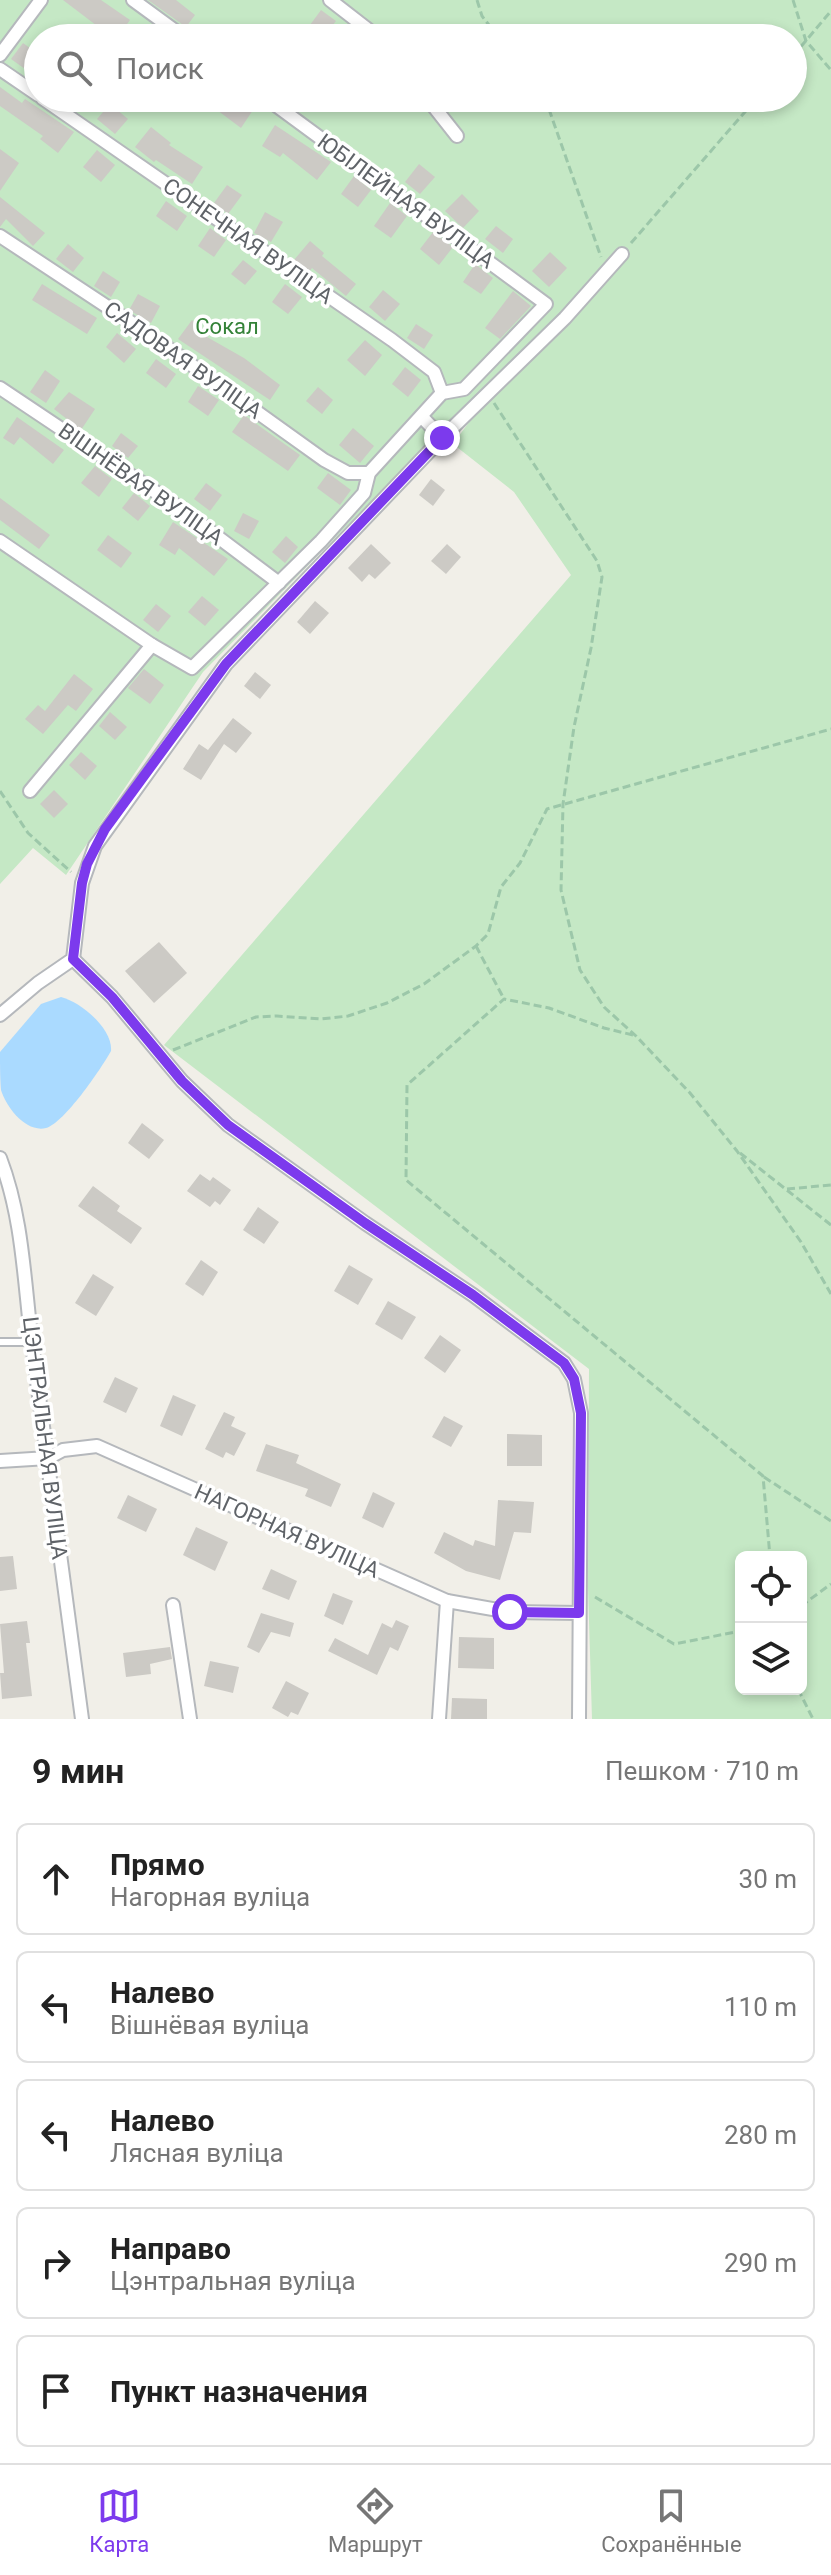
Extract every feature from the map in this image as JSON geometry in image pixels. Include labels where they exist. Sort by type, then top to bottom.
[{"type":"street","points":[[0,55],[41,0]]},
{"type":"street","points":[[133,0],[166,24]]},
{"type":"street","points":[[330,0],[361,24]]},
{"type":"street","name":"СОНЕЧНАЯ ВУЛІЦА","points":[[0,69],[24,85]]},
{"type":"street","name":"СОНЕЧНАЯ ВУЛІЦА","points":[[63,112],[392,340],[434,372],[442,393]]},
{"type":"street","name":"ЮБІЛЕЙНАЯ ВУЛІЦА","points":[[285,112],[546,304],[464,389],[450,394],[442,393]]},
{"type":"street","points":[[438,112],[457,136]]},
{"type":"street","name":"САДОВАЯ ВУЛІЦА","points":[[0,236],[147,333],[324,460],[348,473],[369,473]]},
{"type":"street","points":[[0,1015],[73,959],[82,883],[87,864],[105,829],[226,664],[442,438],[565,318],[622,254]]},
{"type":"street","name":"ВІШНЁВАЯ ВУЛІЦА","points":[[0,388],[178,507],[279,583]]},
{"type":"street","points":[[0,541],[152,645],[192,668],[279,583],[364,493],[369,473],[442,393]]},
{"type":"street","points":[[422,417],[442,438]]},
{"type":"street","points":[[30,791],[152,645]]},
{"type":"street","points":[[73,959],[112,997],[182,1081],[228,1125],[564,1363],[574,1379],[581,1413],[579,1719]]},
{"type":"street","name":"ЦЭНТРАЛЬНАЯ ВУЛІЦА","points":[[0,1158],[17,1218],[82,1719]]},
{"type":"street","name":"НАГОРНАЯ ВУЛІЦА","points":[[0,1461],[48,1458],[63,1450],[97,1446],[447,1601],[510,1612],[579,1613]]},
{"type":"street","points":[[439,1719],[447,1601]]},
{"type":"street","points":[[173,1605],[190,1719]]},
{"type":"lane","points":[[0,1342],[32,1342]]},
{"type":"path","points":[[477,0],[488,24]]},
{"type":"path","points":[[793,0],[801,24]]},
{"type":"path","points":[[807,40],[831,11]]},
{"type":"path","points":[[807,42],[831,70]]},
{"type":"path","points":[[550,112],[589,220],[604,273]]},
{"type":"path","points":[[622,254],[745,112]]},
{"type":"path","points":[[488,396],[597,561],[602,577],[563,804],[561,890],[580,970],[604,1007],[690,1093],[737,1151],[801,1242],[831,1294]]},
{"type":"path","points":[[161,1055],[237,1022],[256,1017],[321,1019],[348,1016],[387,1003],[424,984],[488,934],[501,887],[520,863],[547,809],[831,729]]},
{"type":"path","points":[[0,791],[28,833],[82,883]]},
{"type":"path","points":[[476,946],[504,999]]},
{"type":"path","points":[[504,999],[549,1008],[636,1036]]},
{"type":"path","points":[[504,999],[407,1085],[406,1180],[763,1476],[831,1521]]},
{"type":"path","points":[[737,1151],[831,1225]]},
{"type":"path","points":[[786,1190],[831,1185]]},
{"type":"path","points":[[763,1476],[769,1551]]},
{"type":"path","points":[[807,1602],[831,1584]]},
{"type":"path","points":[[580,1589],[674,1644],[735,1632]]},
{"type":"path","points":[[801,1695],[813,1719]]},
{"type":"green space","name":"Сокал","points":[[0,0],[831,0],[831,1719],[592,1719],[588,1588],[589,1369],[164,1045],[571,575],[514,492],[453,444],[507,370],[495,376],[203,672],[66,875],[33,848],[0,884]]},
{"type":"water","points":[[61,997],[78,1004],[94,1018],[107,1034],[111,1051],[91,1082],[54,1124],[46,1128],[31,1127],[12,1111],[1,1090],[0,1052],[41,1004]]},
{"type":"building","points":[[63,0],[101,0],[130,20],[127,24],[95,24]]},
{"type":"building","points":[[148,0],[176,0],[195,15],[188,24],[182,24]]},
{"type":"building","points":[[321,10],[336,21],[334,24],[311,24]]},
{"type":"building","points":[[23,43],[24,44],[24,68],[11,59]]},
{"type":"building","points":[[0,87],[22,103],[24,100],[24,112],[44,112],[74,132],[58,153],[40,139],[43,136],[0,106]]},
{"type":"building","points":[[103,112],[120,112],[128,119],[115,134],[97,119]]},
{"type":"building","points":[[220,112],[252,112],[241,128]]},
{"type":"building","points":[[275,125],[331,162],[317,180],[283,153],[280,157],[262,146]]},
{"type":"building","points":[[151,127],[171,143],[169,145],[203,167],[192,184],[135,147]]},
{"type":"building","points":[[0,149],[19,163],[0,191]]},
{"type":"building","points":[[97,150],[115,165],[101,182],[83,167]]},
{"type":"building","points":[[419,164],[435,177],[420,194],[405,182]]},
{"type":"building","points":[[354,176],[371,190],[358,207],[341,194]]},
{"type":"building","points":[[227,185],[242,195],[228,214],[214,203]]},
{"type":"building","points":[[462,194],[479,211],[463,228],[445,211]]},
{"type":"building","points":[[0,197],[45,233],[33,246],[6,219],[0,227]]},
{"type":"building","points":[[166,201],[187,216],[177,231],[156,216]]},
{"type":"building","points":[[390,203],[407,216],[391,238],[374,226]]},
{"type":"building","points":[[265,212],[283,222],[271,242],[254,233]]},
{"type":"building","points":[[496,226],[513,239],[503,253],[485,239]]},
{"type":"building","points":[[210,228],[226,240],[214,257],[198,246]]},
{"type":"building","points":[[433,232],[453,247],[439,265],[420,249]]},
{"type":"building","points":[[310,241],[324,253],[322,256],[356,284],[346,296],[312,268],[309,272],[294,260]]},
{"type":"building","points":[[68,244],[84,258],[73,272],[56,259]]},
{"type":"building","points":[[550,252],[567,268],[549,287],[532,271]]},
{"type":"building","points":[[243,260],[257,271],[245,285],[231,274]]},
{"type":"building","points":[[475,264],[493,278],[481,294],[463,282]]},
{"type":"building","points":[[103,271],[120,282],[111,297],[94,286]]},
{"type":"building","points":[[42,284],[97,318],[87,334],[32,300]]},
{"type":"building","points":[[285,284],[302,297],[288,314],[272,302]]},
{"type":"building","points":[[383,290],[400,304],[385,321],[369,307]]},
{"type":"building","points":[[513,291],[531,306],[500,339],[485,328]]},
{"type":"building","points":[[138,294],[160,306],[151,323],[129,310]]},
{"type":"building","points":[[192,320],[210,334],[207,337],[244,358],[280,385],[270,400],[178,339]]},
{"type":"building","points":[[416,324],[433,335],[424,349],[407,338]]},
{"type":"building","points":[[117,333],[136,349],[124,363],[106,347]]},
{"type":"building","points":[[365,340],[382,355],[365,376],[347,360]]},
{"type":"building","points":[[156,359],[176,374],[166,388],[146,373]]},
{"type":"building","points":[[405,367],[421,380],[408,397],[392,384]]},
{"type":"building","points":[[45,370],[60,381],[46,403],[30,392]]},
{"type":"building","points":[[198,386],[219,400],[208,416],[188,402]]},
{"type":"building","points":[[318,387],[333,400],[322,414],[306,401]]},
{"type":"building","points":[[69,392],[95,409],[81,430],[54,409]]},
{"type":"building","points":[[244,415],[300,455],[288,471],[232,432]]},
{"type":"building","points":[[17,417],[64,450],[53,464],[20,437],[14,445],[3,438]]},
{"type":"building","points":[[353,428],[374,446],[360,463],[339,445]]},
{"type":"building","points":[[121,433],[138,446],[128,458],[112,446]]},
{"type":"building","points":[[95,466],[112,479],[99,497],[81,483]]},
{"type":"building","points":[[328,473],[351,490],[340,505],[317,488]]},
{"type":"building","points":[[431,479],[445,490],[433,506],[419,495]]},
{"type":"building","points":[[206,483],[222,495],[210,511],[194,499]]},
{"type":"building","points":[[134,493],[150,506],[138,521],[122,508]]},
{"type":"building","points":[[0,498],[50,535],[39,549],[0,520]]},
{"type":"building","points":[[243,513],[259,521],[249,539],[234,531]]},
{"type":"building","points":[[173,522],[228,559],[214,576],[179,548],[175,555],[159,545]]},
{"type":"building","points":[[108,535],[132,553],[121,568],[97,550]]},
{"type":"building","points":[[286,536],[298,547],[285,563],[272,552]]},
{"type":"building","points":[[371,544],[391,563],[375,579],[369,574],[362,582],[348,568]]},
{"type":"building","points":[[447,544],[461,557],[446,574],[431,561]]},
{"type":"building","points":[[202,596],[219,610],[205,626],[188,612]]},
{"type":"building","points":[[315,601],[329,613],[310,634],[297,622]]},
{"type":"building","points":[[156,604],[171,616],[158,632],[143,620]]},
{"type":"building","points":[[144,669],[164,685],[150,704],[128,688]]},
{"type":"building","points":[[255,672],[271,685],[260,699],[244,686]]},
{"type":"building","points":[[74,674],[93,689],[76,711],[68,705],[43,734],[25,719],[38,705],[45,711]]},
{"type":"building","points":[[110,712],[127,727],[115,740],[99,726]]},
{"type":"building","points":[[233,718],[252,733],[236,753],[224,744],[201,780],[183,769],[199,744],[208,750]]},
{"type":"building","points":[[81,752],[97,766],[85,780],[69,765]]},
{"type":"building","points":[[54,790],[68,804],[54,818],[40,804]]},
{"type":"building","points":[[159,942],[187,973],[154,1003],[125,971]]},
{"type":"building","points":[[142,1123],[164,1140],[149,1159],[128,1143]]},
{"type":"building","points":[[200,1174],[210,1181],[213,1177],[231,1190],[220,1205],[215,1201],[210,1207],[187,1191]]},
{"type":"building","points":[[93,1186],[120,1206],[117,1211],[142,1228],[131,1244],[78,1206]]},
{"type":"building","points":[[258,1207],[279,1222],[264,1244],[243,1230]]},
{"type":"building","points":[[201,1260],[218,1272],[203,1296],[185,1284]]},
{"type":"building","points":[[349,1265],[373,1279],[358,1305],[334,1291]]},
{"type":"building","points":[[93,1274],[114,1287],[96,1316],[75,1303]]},
{"type":"building","points":[[388,1301],[416,1317],[402,1340],[375,1324]]},
{"type":"building","points":[[440,1335],[461,1350],[445,1373],[424,1358]]},
{"type":"building","points":[[115,1377],[138,1388],[126,1413],[103,1402]]},
{"type":"building","points":[[173,1395],[196,1405],[182,1436],[160,1426]]},
{"type":"building","points":[[224,1412],[235,1417],[231,1426],[246,1433],[234,1456],[226,1452],[223,1458],[205,1449]]},
{"type":"building","points":[[444,1416],[463,1426],[451,1447],[432,1437]]},
{"type":"building","points":[[507,1434],[542,1435],[542,1466],[507,1466]]},
{"type":"building","points":[[266,1444],[299,1455],[296,1463],[341,1484],[331,1507],[305,1496],[308,1489],[256,1471]]},
{"type":"building","points":[[373,1492],[395,1503],[383,1528],[362,1518]]},
{"type":"building","points":[[128,1495],[157,1509],[146,1532],[117,1518]]},
{"type":"building","points":[[498,1500],[534,1502],[531,1533],[514,1532],[500,1580],[466,1571],[434,1553],[444,1532],[473,1546],[475,1540],[495,1546]]},
{"type":"building","points":[[196,1527],[228,1542],[215,1571],[183,1555]]},
{"type":"building","points":[[13,1556],[17,1589],[0,1591],[0,1557]]},
{"type":"building","points":[[271,1569],[297,1581],[289,1600],[262,1589]]},
{"type":"building","points":[[333,1593],[353,1601],[343,1625],[324,1616]]},
{"type":"building","points":[[261,1613],[294,1623],[290,1637],[271,1632],[259,1653],[247,1647]]},
{"type":"building","points":[[396,1620],[409,1626],[398,1651],[390,1647],[377,1675],[328,1651],[335,1638],[368,1655],[382,1623],[392,1628]]},
{"type":"building","points":[[27,1621],[30,1643],[26,1643],[32,1696],[2,1699],[0,1673],[4,1673],[0,1624]]},
{"type":"building","points":[[459,1637],[494,1638],[494,1669],[458,1668]]},
{"type":"building","points":[[170,1647],[172,1659],[150,1664],[151,1674],[126,1677],[123,1653]]},
{"type":"building","points":[[210,1661],[239,1667],[233,1693],[204,1686]]},
{"type":"building","points":[[286,1681],[309,1693],[298,1715],[291,1712],[288,1717],[272,1708]]},
{"type":"building","points":[[452,1698],[487,1699],[487,1719],[451,1719]]},
{"type":"route","points":[[442,438],[226,664],[105,829],[87,864],[82,883],[73,959],[112,997],[182,1081],[228,1125],[365,1223],[473,1295],[564,1363],[574,1379],[581,1413],[579,1613],[510,1612]]}]
